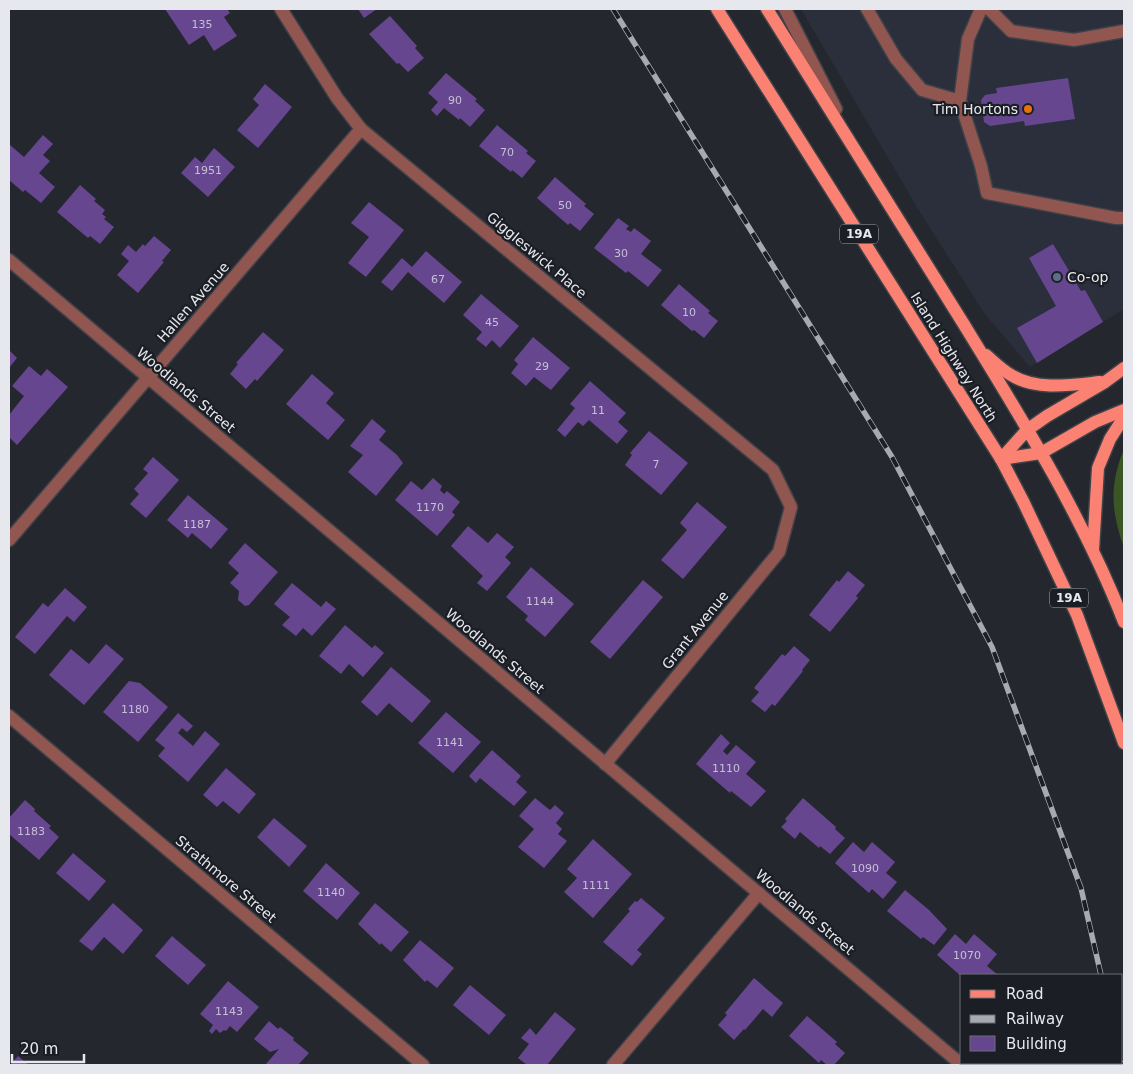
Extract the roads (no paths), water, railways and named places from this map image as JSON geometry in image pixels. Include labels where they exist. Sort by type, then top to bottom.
[{"type":"main road","name":"Island Highway North","points":[[717,9],[1001,459],[1077,615],[1124,743]]},
{"type":"main road","name":"Island Highway North","points":[[767,9],[855,147],[1041,453],[1093,552],[1124,622]]},
{"type":"main road","points":[[978,348],[1012,376],[1034,384],[1067,385],[1105,382]]},
{"type":"main road","points":[[1001,459],[1026,430],[1105,382],[1124,368]]},
{"type":"main road","points":[[1001,459],[1041,453],[1095,422],[1124,410]]},
{"type":"main road","points":[[1093,552],[1098,468],[1110,439],[1124,417]]},
{"type":"street","name":"Giggleswick Place","points":[[281,9],[337,98],[361,129],[772,470],[791,507]]},
{"type":"street","points":[[785,9],[855,147]]},
{"type":"street","points":[[867,9],[896,59],[922,90],[960,101]]},
{"type":"street","points":[[981,9],[968,39],[960,101],[981,166],[987,193],[1121,221]]},
{"type":"street","points":[[989,9],[1011,31],[1074,40],[1124,31]]},
{"type":"street","name":"Hallen Avenue","points":[[9,540],[361,129]]},
{"type":"street","name":"Woodlands Street","points":[[9,260],[960,1063]]},
{"type":"street","name":"Grant Avenue","points":[[605,764],[779,552],[791,507]]},
{"type":"street","name":"Strathmore Street","points":[[9,716],[423,1065]]},
{"type":"street","points":[[613,1065],[759,893]]},
{"type":"railway","points":[[613,9],[892,457],[992,647],[1081,888],[1101,974]]},
{"type":"place","name":"Tim Hortons","points":[[1028,109]]},
{"type":"place","name":"Co-op","points":[[1057,277]]}]
